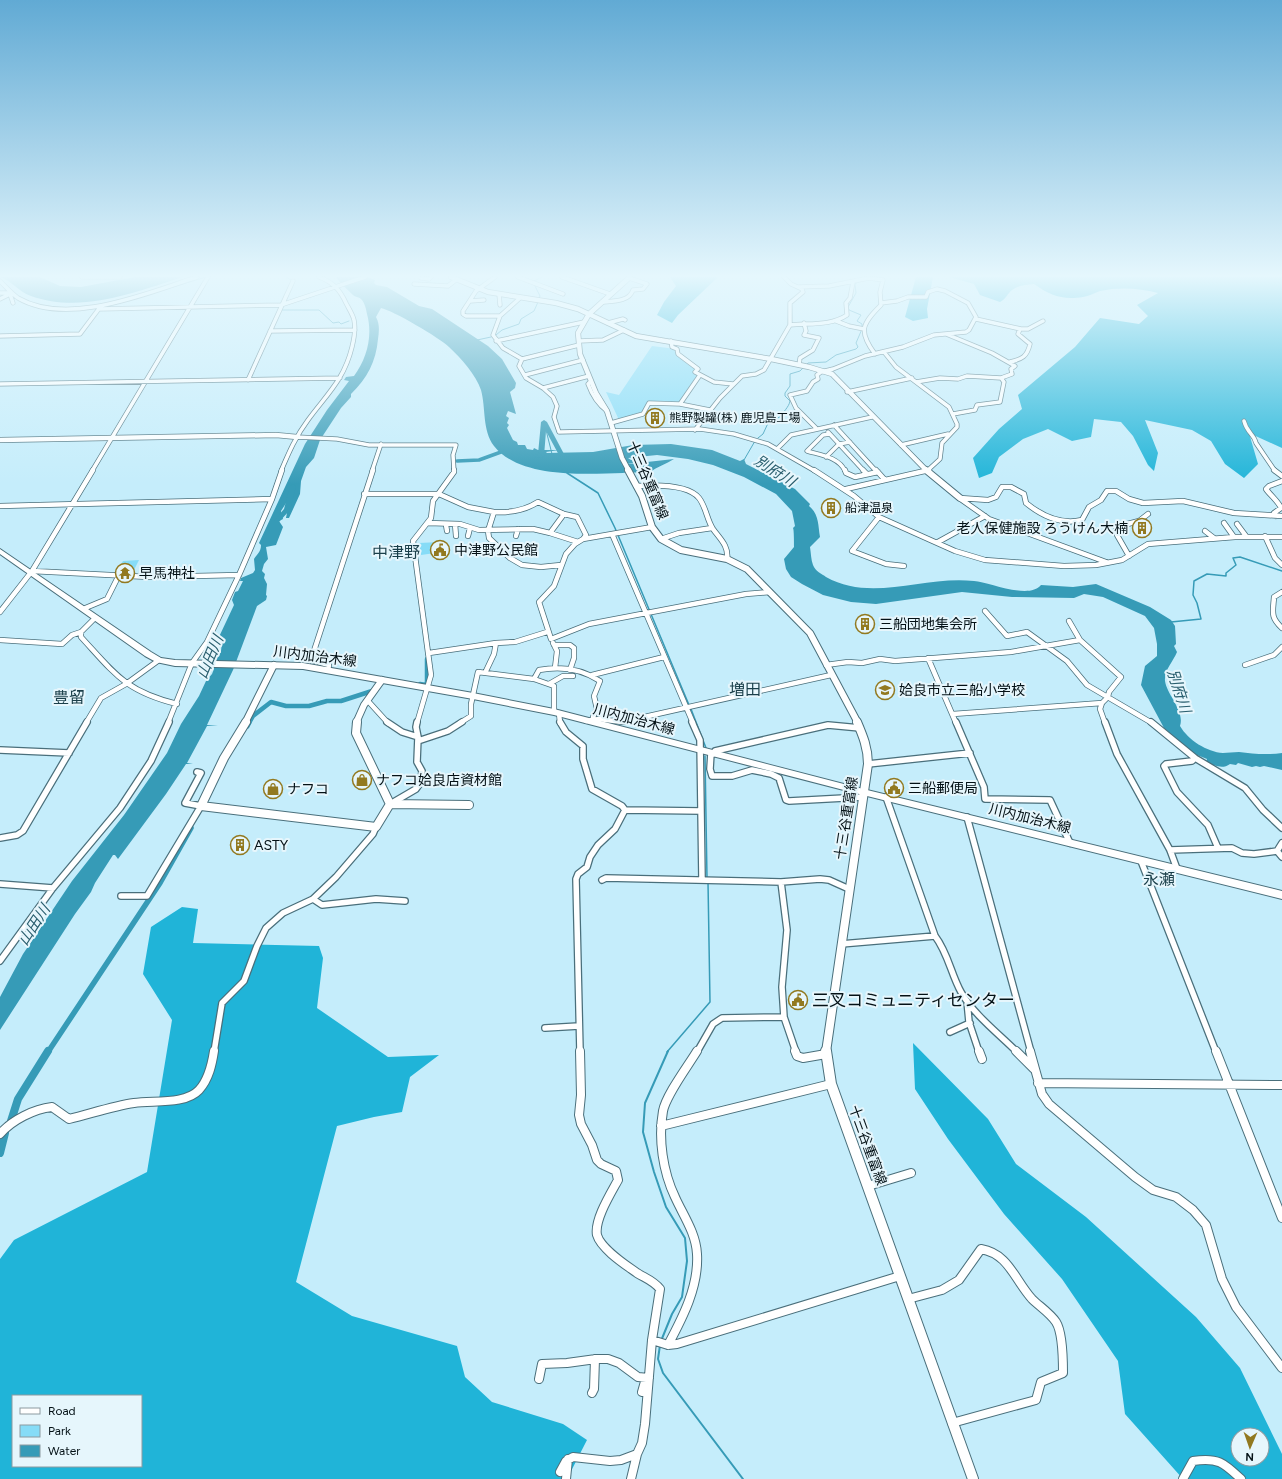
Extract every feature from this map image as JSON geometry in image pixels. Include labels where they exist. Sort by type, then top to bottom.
[{"type":"main road","name":"川内加治木線","points":[[0,551],[95,618],[159,660],[175,663],[303,666],[473,696],[590,719],[863,794],[886,797],[1282,895]]},
{"type":"street","points":[[0,612],[31,572],[165,346]]},
{"type":"street","points":[[248,380],[263,346]]},
{"type":"street","points":[[0,961],[53,888],[120,808],[151,761],[177,704],[193,663],[207,642],[239,575],[272,499],[283,466],[299,437],[340,378],[352,352],[353,346]]},
{"type":"street","points":[[501,346],[505,350],[522,359],[568,346]]},
{"type":"street","name":"十三谷重富線","points":[[580,346],[590,379],[607,411],[618,444],[633,480],[642,496],[652,527],[661,539],[681,550],[727,559],[747,569],[810,633],[860,728],[868,754],[868,764],[826,1054],[831,1084],[973,1479]]},
{"type":"street","points":[[672,346],[677,349],[678,354],[698,369],[695,372],[714,382],[733,384]]},
{"type":"street","points":[[699,346],[771,359],[809,367],[832,374],[847,392],[927,471],[989,519],[1107,562]]},
{"type":"street","points":[[695,430],[726,390],[742,376],[759,373],[764,370],[778,346]]},
{"type":"street","points":[[799,365],[800,358],[813,350],[815,346]]},
{"type":"street","points":[[869,346],[875,354]]},
{"type":"street","points":[[817,429],[796,408],[790,395],[807,391],[813,382],[818,379],[817,376],[824,371],[903,346]]},
{"type":"street","points":[[916,382],[940,378],[958,379],[967,376],[1001,378],[1012,374],[1010,368],[1015,366],[992,353],[973,346]]},
{"type":"street","points":[[1009,362],[1022,359],[1030,349],[1030,346]]},
{"type":"street","points":[[846,489],[927,471],[937,464],[941,458],[942,443],[957,427],[953,414],[944,403],[896,367],[884,352]]},
{"type":"street","points":[[522,359],[518,366],[526,378],[543,388],[556,402],[557,406],[554,417],[559,432],[710,430],[734,434],[768,444],[778,448],[846,489],[879,517],[901,528],[975,558],[1000,562],[1026,562],[1071,566],[1096,565],[1107,562],[1116,562],[1148,544],[1246,536],[1282,537]]},
{"type":"street","points":[[525,375],[583,360]]},
{"type":"street","points":[[680,404],[700,375]]},
{"type":"street","points":[[0,384],[340,378]]},
{"type":"street","points":[[847,392],[912,378]]},
{"type":"street","points":[[953,414],[975,410],[977,405],[980,403],[1000,402],[1004,382],[1001,378]]},
{"type":"street","points":[[543,388],[590,379]]},
{"type":"street","points":[[611,423],[643,414],[649,403],[680,404],[710,410]]},
{"type":"street","points":[[778,448],[791,434],[872,417]]},
{"type":"street","points":[[1244,421],[1246,430],[1255,438],[1256,444],[1275,471],[1282,476]]},
{"type":"street","points":[[834,425],[886,480]]},
{"type":"street","points":[[824,427],[867,474]]},
{"type":"street","points":[[830,434],[823,435],[807,451],[840,462],[845,468],[846,473],[853,477],[878,472]]},
{"type":"street","points":[[901,445],[951,434]]},
{"type":"street","points":[[0,440],[276,435],[328,439],[369,445],[456,445],[453,455],[454,472],[432,503],[432,516],[428,523],[413,541],[431,675],[416,727],[418,739],[417,762],[422,771],[421,782],[416,789],[390,804],[373,834],[336,877],[313,899],[283,913],[274,920],[261,935],[244,981],[222,1003],[217,1039],[210,1071],[199,1090],[192,1095],[179,1100],[134,1103],[70,1119],[63,1116],[52,1107],[42,1108],[7,1126],[0,1134]]},
{"type":"street","points":[[826,457],[839,444],[850,442]]},
{"type":"street","points":[[328,670],[329,665],[311,660],[381,444]]},
{"type":"street","points":[[1276,516],[1274,513],[1281,508],[1280,505],[1266,489],[1269,486],[1282,481]]},
{"type":"street","points":[[636,486],[649,485],[677,489],[695,495],[699,498],[712,528],[727,548],[727,559]]},
{"type":"street","points":[[960,498],[988,500],[996,497],[1002,487],[1011,487],[1024,494],[1026,503],[1038,512],[1069,522],[1082,520],[1089,507],[1101,500],[1107,491],[1120,493],[1129,499],[1144,503],[1183,501],[1224,511],[1282,516]]},
{"type":"street","points":[[364,494],[439,494],[468,507],[494,512],[527,510]]},
{"type":"street","points":[[0,506],[272,499]]},
{"type":"street","points":[[523,514],[538,502],[579,519],[586,535],[564,555],[554,586],[539,602],[540,612],[548,626],[548,632],[557,651],[555,668]]},
{"type":"street","points":[[494,512],[487,534],[489,539],[503,550],[508,557],[530,567],[561,565]]},
{"type":"street","points":[[550,533],[564,514]]},
{"type":"street","points":[[1129,556],[1117,535],[1116,527],[1139,521],[1148,514]]},
{"type":"street","points":[[938,542],[985,516]]},
{"type":"street","points":[[879,517],[852,551],[886,564],[904,566]]},
{"type":"street","points":[[428,523],[446,525],[462,524],[474,530],[533,529],[580,540],[652,527]]},
{"type":"street","points":[[1224,523],[1234,537]]},
{"type":"street","points":[[455,524],[456,536]]},
{"type":"street","points":[[1237,524],[1246,536]]},
{"type":"street","points":[[446,525],[447,531]]},
{"type":"street","points":[[468,536],[470,528]]},
{"type":"street","points":[[661,539],[669,535],[688,530],[712,528]]},
{"type":"street","points":[[516,536],[518,529]]},
{"type":"street","points":[[1205,531],[1214,538]]},
{"type":"street","points":[[614,534],[664,657],[700,740],[703,880]]},
{"type":"street","points":[[1265,536],[1275,558],[1282,566]]},
{"type":"street","points":[[31,572],[118,577],[239,575]]},
{"type":"street","points":[[82,609],[107,599],[118,577]]},
{"type":"street","points":[[551,639],[589,624],[746,594],[770,592]]},
{"type":"street","points":[[1282,592],[1274,597],[1271,615],[1274,622],[1282,628]]},
{"type":"street","points":[[985,611],[1007,636],[1027,632],[1037,638],[1067,661],[1087,686],[1150,721],[1195,758],[1245,788],[1263,810],[1282,828]]},
{"type":"street","points":[[0,640],[62,644],[72,635],[81,632],[95,618]]},
{"type":"street","points":[[1069,621],[1080,640],[1122,677],[1109,692],[1108,698],[1102,703],[1100,709],[1117,754],[1170,850],[1177,869]]},
{"type":"street","points":[[81,632],[81,637],[105,666],[126,684],[160,700],[177,704]]},
{"type":"street","points":[[429,654],[496,643],[515,642],[548,632]]},
{"type":"street","points":[[826,665],[880,659],[895,661],[1049,648],[1080,640]]},
{"type":"street","points":[[485,673],[494,654],[496,643]]},
{"type":"street","points":[[554,645],[570,645],[574,648],[574,658],[570,670]]},
{"type":"street","points":[[1246,665],[1274,655],[1282,647]]},
{"type":"street","points":[[592,675],[664,657]]},
{"type":"street","points":[[928,658],[984,787],[985,799],[1050,800],[1070,843]]},
{"type":"street","points":[[0,838],[24,831],[101,698],[126,684],[159,660]]},
{"type":"street","points":[[121,896],[147,896],[201,806],[224,758],[245,724],[274,665]]},
{"type":"street","points":[[534,679],[538,667],[570,670],[592,675],[600,681],[593,696],[593,700],[597,708],[590,719],[622,722],[831,674]]},
{"type":"street","points":[[368,702],[379,717],[397,730],[418,739],[454,728],[471,716],[471,704],[478,672],[534,679],[554,686],[556,713],[558,719],[563,730],[583,746],[583,758],[592,789],[622,806],[625,810],[701,811]]},
{"type":"street","points":[[549,684],[563,676],[572,677],[578,672]]},
{"type":"street","points":[[382,680],[356,721],[356,733],[390,804]]},
{"type":"street","points":[[953,714],[1102,703]]},
{"type":"street","points":[[860,728],[828,725],[715,751],[712,753],[710,769],[712,776],[732,776],[752,770],[777,776],[786,800],[789,801],[849,797],[863,794]]},
{"type":"street","points":[[0,750],[69,753]]},
{"type":"street","points":[[868,764],[970,753]]},
{"type":"street","points":[[1195,758],[1192,761],[1166,764],[1164,766],[1177,792],[1208,825],[1218,848]]},
{"type":"street","points":[[197,772],[201,773],[185,803],[376,827]]},
{"type":"street","points":[[886,797],[935,936],[942,945],[961,992],[1035,1070]]},
{"type":"street","points":[[390,804],[469,805]]},
{"type":"street","points":[[625,810],[616,829],[598,845],[590,857],[587,866],[578,874],[576,880],[581,1095],[578,1118],[581,1127],[593,1146],[597,1161],[603,1165],[615,1169],[618,1173],[618,1180],[598,1223],[596,1233],[600,1242],[637,1273],[656,1283],[660,1289],[654,1341],[647,1378],[645,1424],[642,1443],[637,1454],[631,1479]]},
{"type":"street","points":[[968,817],[1042,1094],[1049,1104],[1153,1190],[1176,1197],[1193,1210],[1206,1225],[1222,1279],[1236,1307],[1282,1368]]},
{"type":"street","points":[[1170,850],[1232,848],[1240,854],[1270,854],[1277,851],[1282,843]]},
{"type":"street","points":[[1277,851],[1282,857]]},
{"type":"street","points":[[1141,860],[1282,1218]]},
{"type":"street","points":[[602,880],[606,878],[781,882],[820,879],[829,880],[849,889]]},
{"type":"street","points":[[781,882],[787,936],[781,989],[784,1017],[798,1056],[803,1058],[826,1054]]},
{"type":"street","points":[[0,884],[53,888]]},
{"type":"street","points":[[313,899],[322,905],[376,899],[405,901]]},
{"type":"street","points":[[841,944],[935,936]]},
{"type":"street","points":[[968,1001],[967,1004],[970,1024],[982,1059]]},
{"type":"street","points":[[668,1345],[691,1296],[697,1252],[687,1222],[668,1180],[663,1154],[661,1126],[664,1105],[714,1024],[722,1018],[784,1017]]},
{"type":"street","points":[[950,1032],[970,1024]]},
{"type":"street","points":[[545,1028],[579,1026]]},
{"type":"street","points":[[1038,1083],[1282,1085]]},
{"type":"street","points":[[661,1126],[831,1084]]},
{"type":"street","points":[[868,1186],[911,1173]]},
{"type":"street","points":[[908,1299],[942,1290],[959,1280],[981,1249],[992,1251],[1007,1263],[1031,1298],[1056,1322],[1063,1349],[1063,1373],[1041,1382],[1036,1400],[952,1423]]},
{"type":"street","points":[[654,1341],[668,1345],[677,1344],[900,1276]]},
{"type":"street","points":[[539,1379],[542,1364],[595,1359],[615,1361],[630,1374],[641,1379],[647,1378]]},
{"type":"street","points":[[592,1393],[594,1389],[595,1359]]},
{"type":"street","points":[[642,1392],[647,1378]]},
{"type":"street","points":[[560,1472],[566,1461],[574,1457],[610,1461],[621,1460],[637,1454]]},
{"type":"street","points":[[1183,1479],[1193,1461],[1208,1458],[1221,1461],[1241,1479]]},
{"type":"street","points":[[566,1479],[568,1459]]},
{"type":"green space","points":[[652,346],[676,349],[680,356],[693,367],[698,375],[678,404],[648,403],[642,413],[619,420],[606,392],[619,395]]},
{"type":"green space","points":[[440,542],[449,551],[421,555],[419,543]]},
{"type":"green space","points":[[139,560],[131,576],[115,575],[123,561]]},
{"type":"shaded area","points":[[1282,346],[1282,448],[1249,433],[1258,464],[1244,478],[1225,464],[1211,441],[1192,430],[1145,420],[1158,453],[1154,471],[1148,465],[1133,436],[1121,422],[1094,419],[1091,437],[1072,441],[1048,429],[1023,439],[999,457],[992,473],[979,478],[973,458],[999,429],[1022,409],[1018,395],[1075,347]]},
{"type":"shaded area","points":[[182,907],[198,909],[193,943],[319,946],[323,958],[317,1008],[388,1057],[439,1055],[410,1077],[402,1112],[337,1126],[296,1282],[352,1316],[457,1346],[465,1377],[492,1402],[563,1424],[587,1440],[567,1479],[0,1479],[0,1259],[14,1240],[147,1172],[172,1020],[143,974],[151,927]]},
{"type":"shaded area","points":[[913,1043],[988,1119],[1016,1164],[1086,1217],[1196,1317],[1240,1368],[1269,1427],[1230,1427],[1230,1467],[1270,1467],[1270,1429],[1282,1454],[1282,1479],[1183,1479],[1125,1414],[1118,1361],[1062,1279],[1004,1214],[948,1139],[915,1089]]},
{"type":"water","points":[[368,346],[377,346],[373,362],[366,376],[341,408],[320,440],[314,458],[306,467],[301,481],[300,494],[289,518],[286,518],[290,497],[281,511],[283,519],[279,521],[283,527],[276,545],[266,547],[268,559],[264,564],[262,571],[265,574],[264,578],[267,584],[266,600],[257,606],[233,670],[207,725],[218,726],[207,726],[187,763],[193,764],[186,764],[118,859],[115,855],[113,855],[91,892],[75,914],[0,1030],[0,997],[23,954],[72,881],[124,815],[167,753],[181,724],[199,696],[206,681],[212,674],[214,662],[221,651],[222,642],[218,639],[234,605],[232,600],[235,592],[238,591],[243,581],[240,581],[241,578],[253,573],[255,570],[254,559],[259,553],[261,545],[259,543],[305,444],[327,410],[349,381],[344,380],[346,377],[354,376],[359,369]]},
{"type":"water","points":[[448,346],[488,346],[502,359],[516,383],[515,388],[510,392],[516,414],[508,411],[506,416],[509,418],[507,423],[509,425],[507,428],[513,440],[517,442],[518,445],[525,445],[527,449],[533,450],[534,448],[538,450],[559,450],[546,452],[547,453],[593,452],[633,445],[671,444],[712,450],[740,461],[744,459],[746,464],[795,489],[810,504],[809,506],[815,513],[818,520],[820,537],[810,547],[814,567],[826,577],[844,584],[862,588],[880,588],[955,580],[981,582],[1018,591],[1028,591],[1041,585],[1073,587],[1096,584],[1150,607],[1171,620],[1175,626],[1176,644],[1174,646],[1177,652],[1167,670],[1165,681],[1178,709],[1181,720],[1180,726],[1183,731],[1204,748],[1217,752],[1255,754],[1282,753],[1282,770],[1264,766],[1252,767],[1238,763],[1236,765],[1230,764],[1224,767],[1215,766],[1206,762],[1207,759],[1192,753],[1164,728],[1141,685],[1145,666],[1157,656],[1157,644],[1154,628],[1145,616],[1103,597],[1084,594],[1074,598],[1012,597],[962,592],[876,604],[851,602],[823,595],[791,577],[786,569],[784,559],[794,547],[793,528],[795,526],[792,511],[776,494],[744,477],[713,465],[688,459],[657,455],[628,458],[631,460],[647,461],[620,465],[674,459],[650,472],[591,474],[573,474],[536,469],[505,457],[490,440],[486,426],[483,397],[476,378],[463,361]]},
{"type":"waterway","points":[[758,438],[763,434],[769,421],[780,417],[788,405],[790,401],[785,396],[785,393],[790,386],[790,374],[800,371],[808,363],[826,362],[836,355],[856,349],[858,346]]},
{"type":"waterway","name":"別府川","points":[[544,422],[552,454]]},
{"type":"waterway","name":"別府川","points":[[544,422],[562,456],[569,455]]},
{"type":"waterway","name":"別府川","points":[[537,456],[541,456],[544,423]]},
{"type":"waterway","points":[[744,460],[755,441]]},
{"type":"waterway","points":[[457,461],[479,460],[501,452],[502,447]]},
{"type":"waterway","points":[[567,473],[598,493],[615,528],[689,705]]},
{"type":"waterway","name":"山田川","points":[[276,522],[287,510],[293,486]]},
{"type":"waterway","points":[[1171,622],[1201,619],[1197,603],[1193,595],[1194,581],[1207,574],[1226,576],[1226,573],[1236,565],[1233,558],[1240,557],[1282,571]]},
{"type":"waterway","points":[[420,684],[426,685],[427,682],[427,659]]},
{"type":"waterway","points":[[249,723],[253,716],[271,702],[286,706],[309,706],[327,701],[341,701],[372,691]]},
{"type":"waterway","points":[[691,709],[706,748]]},
{"type":"waterway","points":[[247,726],[249,722]]},
{"type":"waterway","points":[[705,756],[707,878]]},
{"type":"waterway","points":[[48,1052],[160,883],[191,828]]},
{"type":"waterway","points":[[667,1052],[710,1002],[708,882]]},
{"type":"waterway","points":[[11,1121],[18,1099],[48,1051]]},
{"type":"waterway","points":[[661,1341],[672,1314],[682,1297],[687,1261],[685,1238],[666,1207],[654,1172],[643,1132],[645,1103],[668,1051]]},
{"type":"waterway","points":[[0,1153],[5,1133]]},
{"type":"waterway","points":[[660,1345],[658,1359],[663,1373],[743,1479]]},
{"type":"place","name":"熊野製罐(株) 鹿児島工場","points":[[655,418]]},
{"type":"place","name":"船津温泉","points":[[831,508]]},
{"type":"place","name":"老人保健施設 ろうけん大楠","points":[[1142,528]]},
{"type":"place","name":"中津野公民館","points":[[440,550]]},
{"type":"place","name":"早馬神社","points":[[125,573]]},
{"type":"place","name":"三船団地集会所","points":[[865,624]]},
{"type":"place","name":"姶良市立三船小学校","points":[[885,690]]},
{"type":"place","name":"ナフコ姶良店資材館","points":[[362,780]]},
{"type":"place","name":"三船郵便局","points":[[894,788]]},
{"type":"place","name":"ナフコ","points":[[273,789]]},
{"type":"place","name":"ASTY","points":[[240,845]]},
{"type":"place","name":"三叉コミュニティセンター","points":[[798,1000]]},
{"type":"district","name":"中津野","points":[[396,552]]},
{"type":"district","name":"増田","points":[[745,689]]},
{"type":"district","name":"豊留","points":[[69,697]]},
{"type":"district","name":"永瀬","points":[[1159,879]]}]
